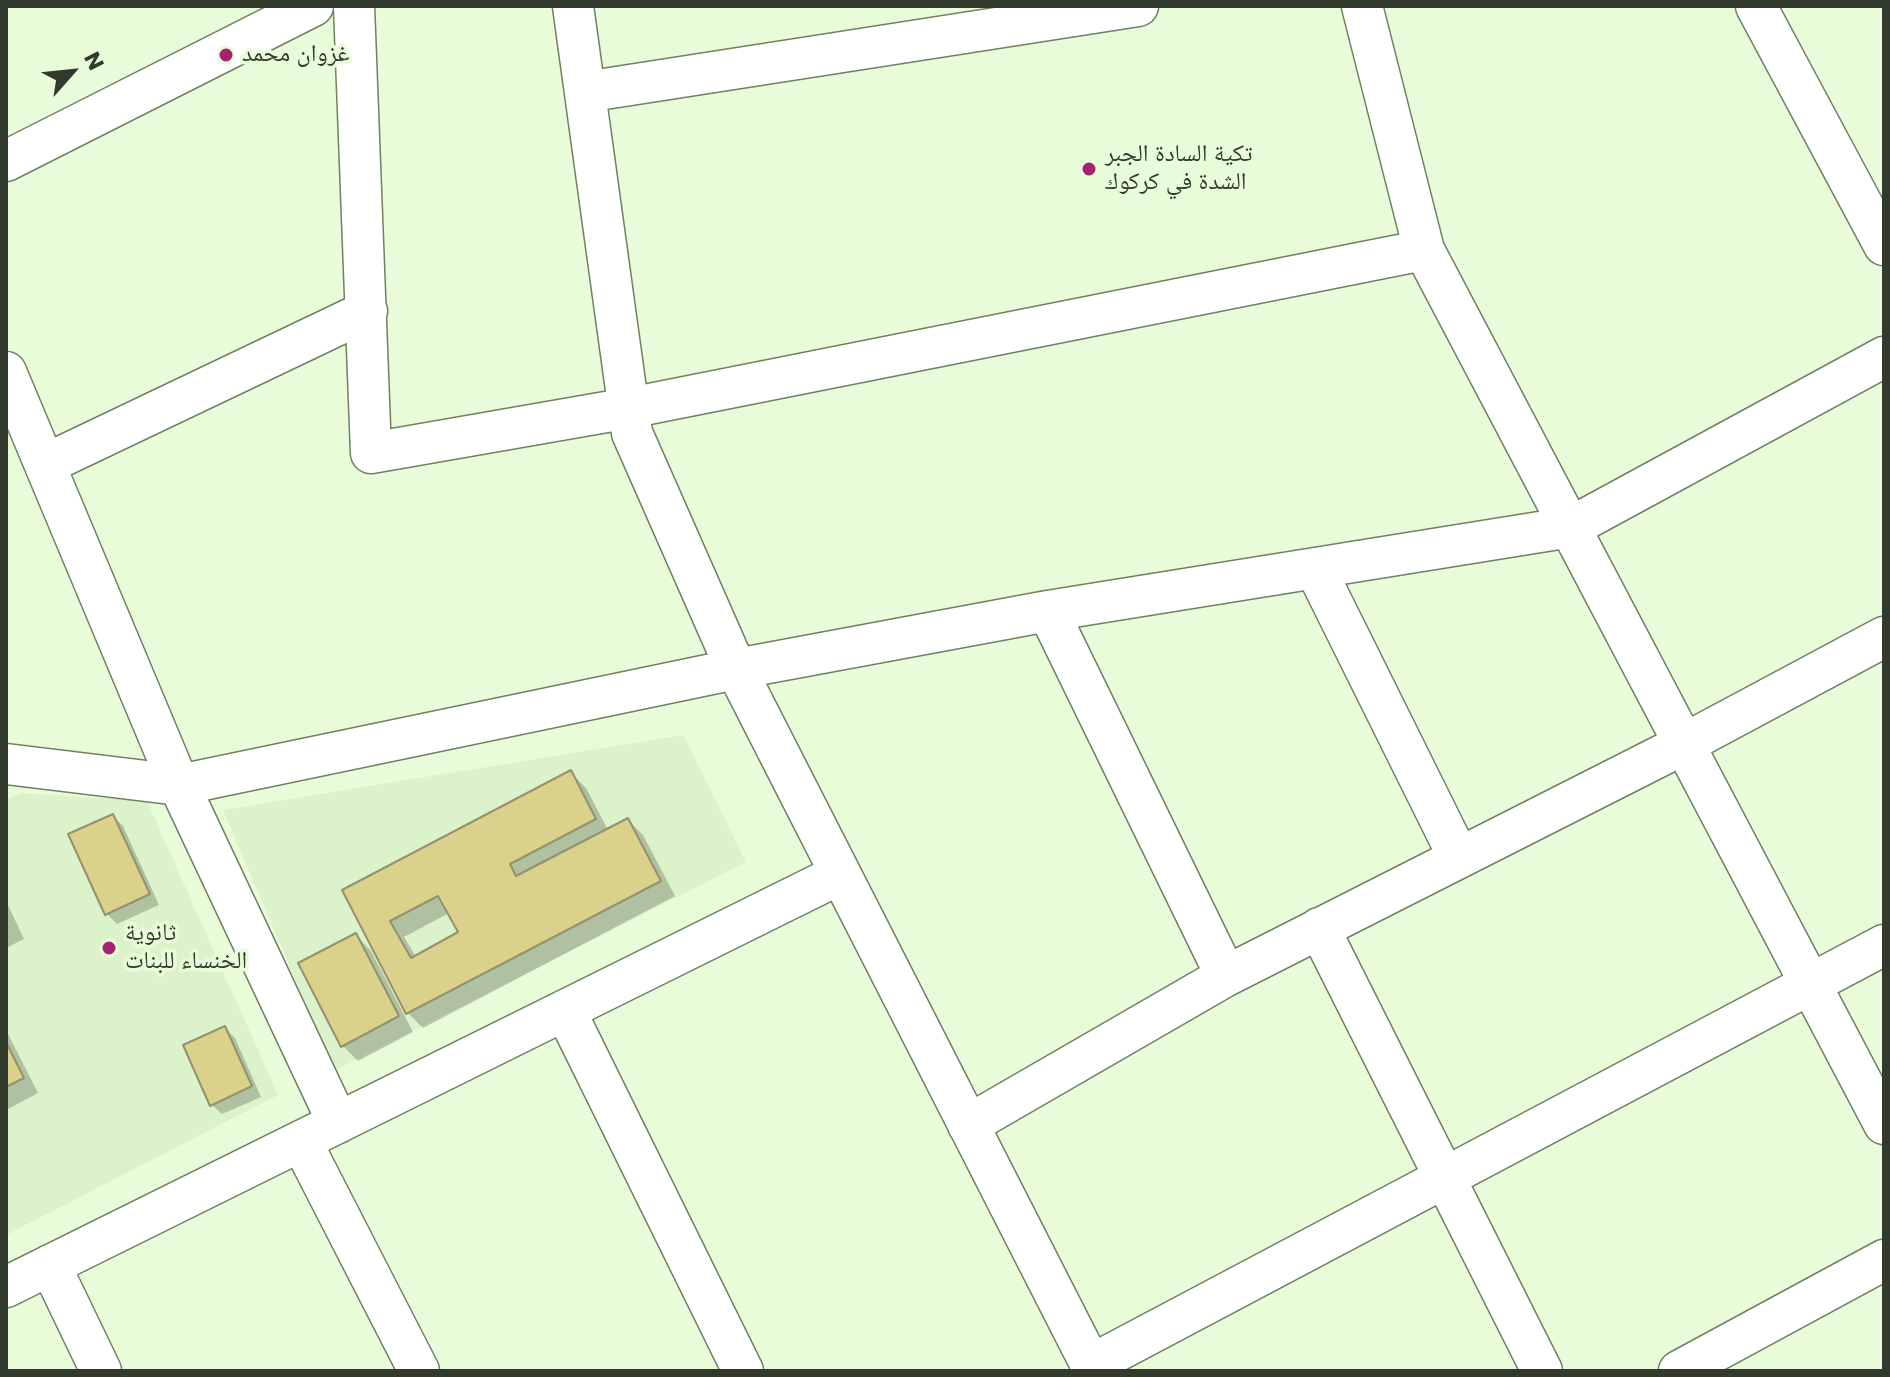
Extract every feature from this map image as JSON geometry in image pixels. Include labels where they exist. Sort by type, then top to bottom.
[{"type":"street","points":[[6,161],[313,6]]},
{"type":"street","points":[[354,6],[371,453],[629,408],[1424,250]]},
{"type":"street","points":[[573,6],[632,433],[736,669],[1092,1368],[1884,945]]},
{"type":"street","points":[[585,92],[1138,6]]},
{"type":"street","points":[[1362,6],[1424,250],[1884,1124]]},
{"type":"street","points":[[1756,6],[1884,245]]},
{"type":"street","points":[[46,464],[367,311]]},
{"type":"street","points":[[6,764],[179,785],[736,669],[1048,611],[1571,527],[1884,357]]},
{"type":"street","points":[[6,372],[179,785],[338,1123]]},
{"type":"street","points":[[1315,568],[1459,858]]},
{"type":"street","points":[[1048,611],[1226,976]]},
{"type":"street","points":[[968,1125],[1226,976],[1684,744],[1884,637]]},
{"type":"street","points":[[6,1287],[840,874]]},
{"type":"street","points":[[1319,928],[1542,1371]]},
{"type":"street","points":[[565,1010],[743,1371]]},
{"type":"street","points":[[301,1141],[419,1371]]},
{"type":"street","points":[[1679,1371],[1884,1260]]},
{"type":"street","points":[[50,1265],[101,1371]]},
{"type":"shaded area","points":[[683,735],[746,862],[334,1071],[223,810]]},
{"type":"shaded area","name":"ثانوية الخنساء للبنات","points":[[21,793],[147,801],[278,1095],[6,1235],[6,800]]},
{"type":"building","points":[[571,770],[596,819],[510,864],[516,876],[628,818],[661,881],[406,1014],[342,890]],"holes":[[[438,896],[458,932],[411,958],[390,921]]]},
{"type":"building","points":[[113,814],[150,894],[105,915],[68,834]]},
{"type":"building","points":[[356,933],[399,1016],[341,1047],[298,963]]},
{"type":"building","points":[[225,1026],[252,1086],[210,1106],[183,1045]]},
{"type":"building","points":[[6,1042],[24,1078],[6,1087]]},
{"type":"place","name":"غزوان محمد","points":[[226,55]]},
{"type":"place","name":"تكية السادة الجبر الشدة في كركوك","points":[[1089,169]]},
{"type":"place","name":"ثانوية الخنساء للبنات","points":[[109,948]]}]
